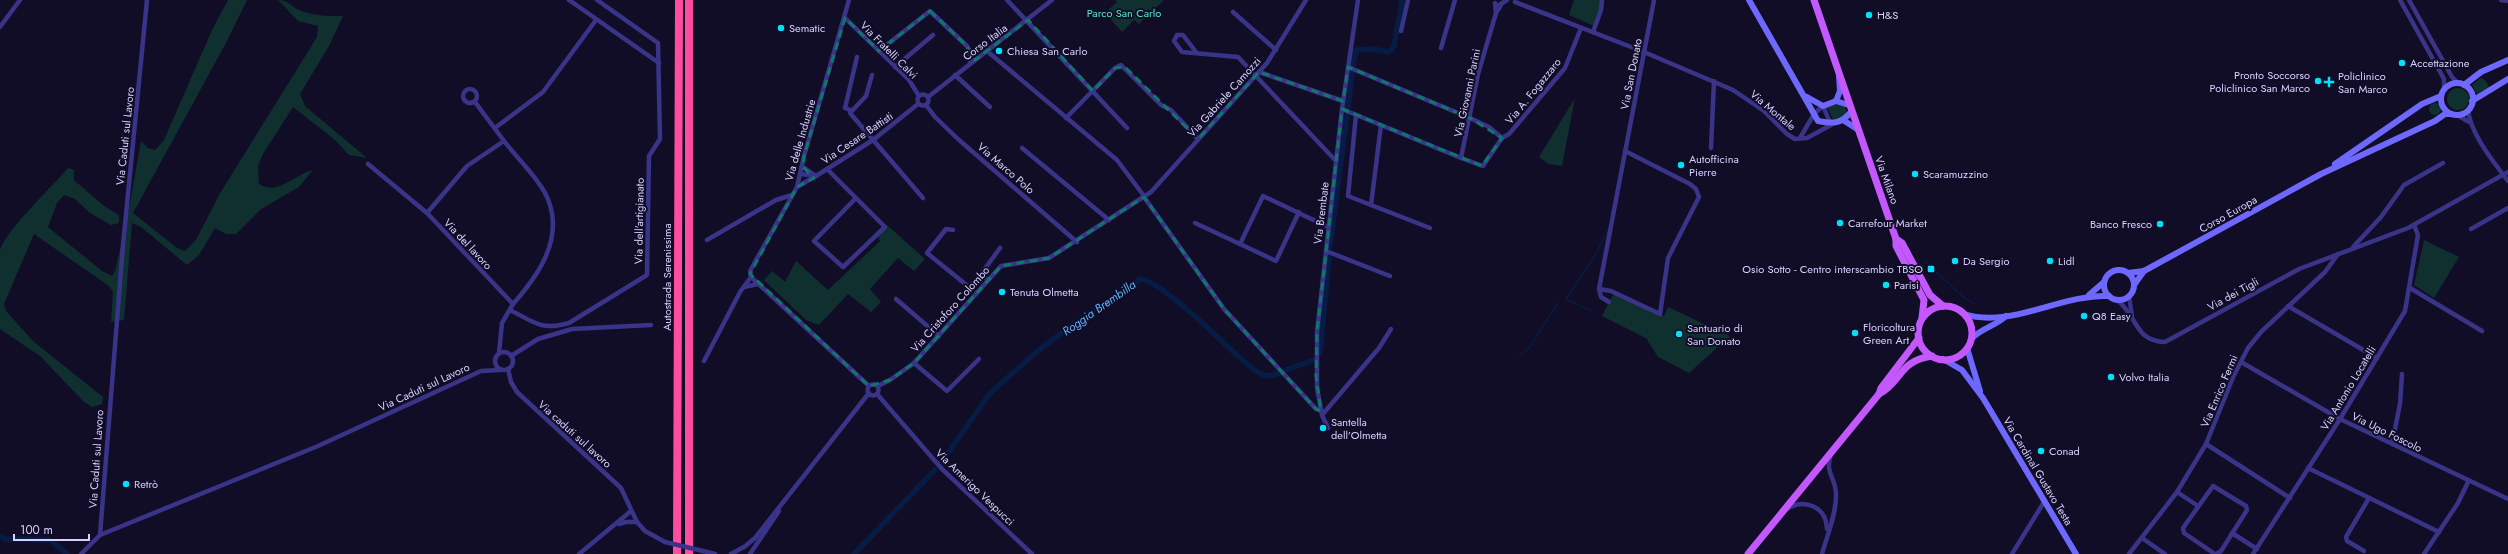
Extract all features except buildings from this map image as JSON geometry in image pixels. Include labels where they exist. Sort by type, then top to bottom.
[{"type":"highway","name":"Autostrada Serenissima","points":[[677,554],[679,0]]},
{"type":"highway","name":"Autostrada Serenissima","points":[[689,0],[689,554]]},
{"type":"main road","points":[[1749,0],[1818,121],[1831,125],[1843,120],[1850,108],[1836,101]]},
{"type":"main road","name":"Via Milano","points":[[1814,0],[1896,239],[1896,246],[1924,300],[1922,318]]},
{"type":"main road","points":[[2454,114],[2443,107],[2441,96],[2444,89],[2452,84],[2461,84],[2481,72],[2508,60]]},
{"type":"main road","points":[[1803,93],[1810,100],[1823,106],[1836,101],[1840,91],[1839,74]]},
{"type":"main road","points":[[2472,101],[2508,79]]},
{"type":"main road","points":[[2461,84],[2470,90],[2472,101],[2468,110]]},
{"type":"main road","name":"Corso Europa","points":[[2321,174],[2422,104],[2441,96]]},
{"type":"main road","name":"Corso Europa","points":[[2089,295],[2113,272],[2121,270],[2128,273],[2144,271],[2321,174],[2435,121],[2445,114],[2454,114],[2468,110]]},
{"type":"main road","points":[[1843,120],[1857,129]]},
{"type":"main road","name":"Via Milano","points":[[1896,239],[1902,243],[1930,295],[1943,306]]},
{"type":"main road","name":"Corso Europa","points":[[2129,296],[2134,285],[2144,271]]},
{"type":"main road","points":[[2128,273],[2134,285]]},
{"type":"main road","points":[[2104,282],[2104,288],[2108,296]]},
{"type":"main road","name":"Corso Europa","points":[[2006,316],[2089,295],[2108,296],[2117,300]]},
{"type":"main road","points":[[2117,300],[2129,296]]},
{"type":"main road","points":[[1748,554],[1879,394],[1881,388],[1919,338],[1922,318],[1931,310],[1943,306],[1950,306],[1964,314],[1982,318],[2006,316]]},
{"type":"main road","points":[[1919,338],[1923,348],[1932,356],[1944,359],[1956,356],[1967,348],[1971,338],[1971,328],[1964,314]]},
{"type":"main road","points":[[1971,338],[1981,329],[2001,321],[2006,316]]},
{"type":"main road","name":"Via Cardinal Gustavo Testa","points":[[1967,348],[1983,398]]},
{"type":"main road","points":[[1879,394],[1885,391],[1906,366],[1913,361],[1932,356]]},
{"type":"main road","name":"Via Cardinal Gustavo Testa","points":[[1944,359],[1962,370],[1983,398],[2076,554]]},
{"type":"street","points":[[0,27],[20,0]]},
{"type":"street","name":"Via Caduti sul Lavoro","points":[[147,0],[123,245],[100,535],[318,446],[481,371],[508,369]]},
{"type":"street","points":[[570,0],[596,20],[659,63]]},
{"type":"street","name":"Via dell'artigianato","points":[[510,310],[546,327],[555,327],[569,323],[647,275],[649,156],[660,139],[658,43],[597,0]]},
{"type":"street","name":"Via delle Industrie","points":[[704,361],[751,276],[750,271],[797,187],[803,167],[804,156],[849,0]]},
{"type":"street","points":[[1007,0],[1028,20],[1127,128]]},
{"type":"street","name":"Corso Italia","points":[[928,97],[1052,0]]},
{"type":"street","name":"Via Gabriele Camozzi","points":[[1144,197],[1258,74],[1276,50],[1306,0]]},
{"type":"street","name":"Via Brembate","points":[[1328,428],[1322,413],[1316,376],[1316,352],[1328,227],[1342,109],[1358,0]]},
{"type":"street","points":[[1402,31],[1408,0]]},
{"type":"street","points":[[1441,48],[1455,0]]},
{"type":"street","points":[[1592,32],[1601,10],[1602,0]]},
{"type":"street","name":"Via San Donato","points":[[1599,289],[1654,0]]},
{"type":"street","points":[[2400,0],[2444,79],[2444,89]]},
{"type":"street","points":[[2409,0],[2452,77],[2461,84]]},
{"type":"street","points":[[2501,0],[2508,1]]},
{"type":"street","points":[[1494,1],[1513,1]]},
{"type":"street","name":"Via Giovanni Parini","points":[[1494,1],[1496,13]]},
{"type":"street","name":"Via Montale","points":[[1513,1],[1714,81],[1751,101],[1787,134],[1795,138],[1800,138]]},
{"type":"street","name":"Via Giovanni Parini","points":[[1462,156],[1478,74],[1496,13],[1504,2]]},
{"type":"street","points":[[879,51],[930,11],[967,46],[970,52],[970,63]]},
{"type":"street","points":[[1233,12],[1276,50]]},
{"type":"street","name":"Via Fratelli Calvi","points":[[845,18],[909,80],[919,96]]},
{"type":"street","points":[[495,128],[543,92],[596,20]]},
{"type":"street","points":[[2414,26],[2422,22]]},
{"type":"street","name":"Via A. Fogazzaro","points":[[1462,156],[1483,166],[1502,138],[1509,134],[1566,68],[1581,28]]},
{"type":"street","points":[[895,67],[933,35]]},
{"type":"street","points":[[1196,52],[1183,35],[1177,35],[1174,38],[1174,42],[1182,52],[1236,55],[1258,74],[1336,161]]},
{"type":"street","points":[[988,51],[1116,160],[1224,309],[1316,409],[1322,413],[1378,348],[1391,329]]},
{"type":"street","points":[[857,57],[845,108],[850,110],[860,126],[923,198]]},
{"type":"street","points":[[1066,118],[1115,68],[1122,65],[1161,105],[1171,110],[1198,139]]},
{"type":"street","points":[[1348,67],[1470,118],[1489,127],[1502,138]]},
{"type":"street","points":[[1258,74],[1343,101]]},
{"type":"street","points":[[850,110],[866,96],[872,75]]},
{"type":"street","points":[[955,75],[990,107]]},
{"type":"street","points":[[1711,148],[1714,81]]},
{"type":"street","points":[[924,95],[928,97],[928,102],[926,105],[918,104],[917,99],[919,96],[924,95]]},
{"type":"street","points":[[475,102],[549,202],[552,219],[549,248],[533,281],[513,304],[502,323],[499,353],[494,360],[496,366],[500,370]]},
{"type":"street","name":"Via Cesare Battisti","points":[[801,174],[816,176],[873,140],[918,104]]},
{"type":"street","name":"Via Marco Polo","points":[[926,105],[935,117],[960,140],[1077,242]]},
{"type":"street","points":[[1823,106],[1831,125],[1807,138],[1800,138],[1814,114],[1823,106]]},
{"type":"street","points":[[1342,109],[1462,156]]},
{"type":"street","points":[[2468,110],[2469,122],[2508,181]]},
{"type":"street","points":[[2454,114],[2469,122]]},
{"type":"street","points":[[1356,115],[1348,196],[1430,228]]},
{"type":"street","points":[[1818,121],[1823,130]]},
{"type":"street","points":[[1370,205],[1381,125]]},
{"type":"street","points":[[427,213],[467,166],[504,141]]},
{"type":"street","points":[[1022,148],[1109,220]]},
{"type":"street","points":[[1610,302],[1601,297],[1599,289],[1611,291],[1660,314],[1668,258],[1699,197],[1696,189],[1690,184],[1625,151]]},
{"type":"street","name":"Via dei Tigli","points":[[2352,249],[2381,216],[2404,185],[2443,163]]},
{"type":"street","name":"Via del lavoro","points":[[368,164],[427,213],[513,304]]},
{"type":"street","points":[[797,187],[816,176],[803,167]]},
{"type":"street","points":[[827,169],[856,198],[885,227],[843,267],[814,241],[856,198]]},
{"type":"street","name":"Via dei Tigli","points":[[2117,300],[2132,317],[2142,334],[2149,340],[2165,342],[2299,268],[2414,224],[2508,172]]},
{"type":"street","points":[[706,240],[776,200],[792,195]]},
{"type":"street","points":[[1240,244],[1264,196],[1328,227]]},
{"type":"street","name":"Via Cristoforo Colombo","points":[[878,386],[890,380],[914,363],[1001,266],[1042,260],[1077,242],[1144,197]]},
{"type":"street","points":[[2471,229],[2508,208]]},
{"type":"street","points":[[1195,223],[1276,261],[1299,212]]},
{"type":"street","name":"Via Antonio Locatelli","points":[[2253,554],[2340,419],[2405,311],[2418,235],[2414,224]]},
{"type":"street","points":[[953,230],[946,229],[927,253],[969,287],[981,274],[1000,248]]},
{"type":"street","points":[[1326,251],[1390,276]]},
{"type":"street","name":"Via Enrico Fermi","points":[[2129,554],[2177,492],[2206,444],[2241,362],[2261,332],[2274,322],[2288,306],[2325,272],[2338,254]]},
{"type":"street","points":[[981,274],[988,280]]},
{"type":"street","points":[[731,554],[756,538],[785,498],[869,393],[869,386],[751,276]]},
{"type":"street","points":[[743,288],[758,284]]},
{"type":"street","points":[[2410,288],[2482,331]]},
{"type":"street","name":"Via dei Tigli","points":[[2129,296],[2132,317]]},
{"type":"street","points":[[896,299],[938,336]]},
{"type":"street","points":[[2288,306],[2377,358]]},
{"type":"street","points":[[511,356],[538,339],[572,329],[651,325]]},
{"type":"street","points":[[499,353],[507,352],[511,356],[513,361],[508,369]]},
{"type":"street","points":[[914,363],[947,391],[979,359]]},
{"type":"street","name":"Via Ugo Foscolo","points":[[2241,362],[2340,419],[2468,482],[2508,499]]},
{"type":"street","name":"Via caduti sul lavoro","points":[[508,369],[511,382],[517,392],[621,488],[637,522],[655,538],[665,542],[716,554]]},
{"type":"street","points":[[2392,444],[2400,404],[2402,374]]},
{"type":"street","points":[[869,386],[874,384],[878,386],[877,394],[874,395],[869,393]]},
{"type":"street","name":"Via Amerigo Vespucci","points":[[877,394],[942,469],[1032,554]]},
{"type":"street","points":[[2206,444],[2290,498]]},
{"type":"street","points":[[1822,554],[1836,501],[1835,487],[1828,468],[1833,449]]},
{"type":"street","points":[[2308,468],[2439,532]]},
{"type":"street","points":[[2424,554],[2458,503],[2468,482]]},
{"type":"street","points":[[2213,486],[2246,506],[2247,510],[2221,551],[2216,554],[2184,533],[2183,528],[2198,506],[2213,486]]},
{"type":"street","points":[[2177,492],[2198,506]]},
{"type":"street","points":[[750,554],[769,528],[785,498]]},
{"type":"street","points":[[2364,551],[2347,541],[2346,537],[2369,498]]},
{"type":"street","points":[[2012,554],[2044,502]]},
{"type":"street","points":[[1781,513],[1798,504],[1814,506],[1823,515],[1827,534]]},
{"type":"street","points":[[579,554],[617,525],[631,511]]},
{"type":"street","points":[[617,525],[626,522],[637,522]]},
{"type":"street","points":[[2232,533],[2257,549]]},
{"type":"street","points":[[81,554],[100,535]]},
{"type":"street","points":[[2142,538],[2165,554]]},
{"type":"highlighted area","points":[[930,11],[967,46],[975,60],[1028,20],[1093,91],[1115,68],[1125,67],[1198,139],[1259,72],[1343,101],[1348,67],[1470,118],[1502,138],[1482,166],[1342,109],[1317,332],[1316,376],[1321,411],[1316,409],[1224,309],[1144,197],[1049,258],[1001,266],[914,363],[890,380],[869,386],[750,274],[797,187],[814,178],[803,167],[804,156],[845,18],[879,51]]},
{"type":"green space","points":[[228,0],[247,0],[226,43],[133,213],[177,248],[185,251],[196,240],[219,195],[317,37],[318,26],[298,21],[278,0],[287,2],[299,10],[315,15],[343,16],[329,46],[300,94],[305,106],[367,158],[349,155],[334,139],[293,107],[263,154],[258,166],[259,184],[266,187],[280,186],[306,172],[313,170],[299,187],[261,209],[236,234],[226,234],[215,228],[199,255],[187,265],[141,227],[132,223],[124,320],[111,322],[113,292],[109,286],[34,234],[4,304],[6,311],[34,342],[103,397],[102,404],[92,407],[83,401],[40,356],[0,329],[0,250],[11,231],[68,168],[74,170],[74,180],[104,206],[119,215],[119,223],[111,225],[90,213],[75,199],[64,195],[57,203],[48,227],[102,271],[112,276],[115,271],[127,219],[141,141],[148,148],[155,150],[164,140],[212,30]]},
{"type":"green space","name":"Parco San Carlo","points":[[1115,0],[1164,0],[1139,24],[1134,20],[1122,32],[1105,13],[1117,2]]},
{"type":"green space","points":[[1574,0],[1604,0],[1594,26],[1569,15]]},
{"type":"green space","points":[[2481,78],[2485,80],[2489,87],[2477,94],[2472,85]]},
{"type":"green space","points":[[2454,88],[2462,88],[2469,95],[2469,103],[2462,110],[2454,110],[2447,103],[2447,95]]},
{"type":"green space","points":[[1575,98],[1562,166],[1549,164],[1539,157]]},
{"type":"green space","points":[[2437,103],[2440,104],[2440,114],[2433,115],[2430,114],[2429,107],[2430,104]]},
{"type":"green space","points":[[1833,104],[1845,106],[1847,114],[1834,121],[1827,107]]},
{"type":"green space","points":[[887,225],[925,259],[914,271],[898,258],[870,289],[881,302],[871,312],[848,294],[819,325],[806,320],[764,280],[772,271],[785,282],[796,261],[828,290],[880,241],[877,235]]},
{"type":"green space","points":[[2424,240],[2459,257],[2434,298],[2414,285]]},
{"type":"green space","points":[[1614,293],[1664,316],[1668,307],[1730,336],[1689,373],[1658,357],[1646,338],[1602,316]]},
{"type":"waterway","name":"Roggia Brembilla","points":[[1353,65],[1356,50],[1372,49],[1389,52],[1394,46],[1402,0]]},
{"type":"waterway","name":"Roggia Brembilla","points":[[1348,107],[1352,73]]},
{"type":"waterway","name":"Roggia Brembilla","points":[[1330,247],[1347,115]]},
{"type":"waterway","points":[[1591,311],[1566,299],[1594,257],[1609,229]]},
{"type":"waterway","name":"Roggia Brembilla","points":[[1320,353],[1329,257]]},
{"type":"waterway","points":[[1925,261],[1963,297],[1975,304]]},
{"type":"waterway","name":"Roggia Brembilla","points":[[941,463],[990,393],[1039,350],[1075,323],[1140,279],[1161,289],[1175,300],[1255,371],[1268,376],[1280,373]]},
{"type":"waterway","points":[[1519,356],[1529,348],[1558,303]]},
{"type":"waterway","name":"Roggia Brembilla","points":[[1286,370],[1314,360]]},
{"type":"waterway","name":"Roggia Brembilla","points":[[854,554],[935,470]]},
{"type":"waterway","name":"Roggia Brembilla","points":[[0,536],[5,539],[50,540],[67,554]]},
{"type":"place","name":"H&S","points":[[1869,15]]},
{"type":"place","name":"Sematic","points":[[781,28]]},
{"type":"place","name":"Chiesa San Carlo","points":[[999,51]]},
{"type":"place","name":"Accettazione","points":[[2402,63]]},
{"type":"place","name":"Pronto Soccorso Policlinico San Marco","points":[[2318,81]]},
{"type":"place","name":"Policlinico San Marco","points":[[2329,82]]},
{"type":"place","name":"Autofficina Pierre","points":[[1681,165]]},
{"type":"place","name":"Scaramuzzino","points":[[1915,174]]},
{"type":"place","name":"Carrefour Market","points":[[1840,223]]},
{"type":"place","name":"Banco Fresco","points":[[2160,224]]},
{"type":"place","name":"Da Sergio","points":[[1955,261]]},
{"type":"place","name":"Lidl","points":[[2050,261]]},
{"type":"place","name":"Osio Sotto - Centro interscambio TBSO","points":[[1931,269]]},
{"type":"place","name":"Parisi","points":[[1886,285]]},
{"type":"place","name":"Tenuta Olmetta","points":[[1002,292]]},
{"type":"place","name":"Q8 Easy","points":[[2084,316]]},
{"type":"place","name":"Floricoltura Green Art","points":[[1855,333]]},
{"type":"place","name":"Santuario di San Donato","points":[[1679,334]]},
{"type":"place","name":"Volvo Italia","points":[[2111,377]]},
{"type":"place","name":"Santella dell’Olmetta","points":[[1323,428]]},
{"type":"place","name":"Conad","points":[[2041,451]]},
{"type":"place","name":"Retrò","points":[[126,484]]}]
